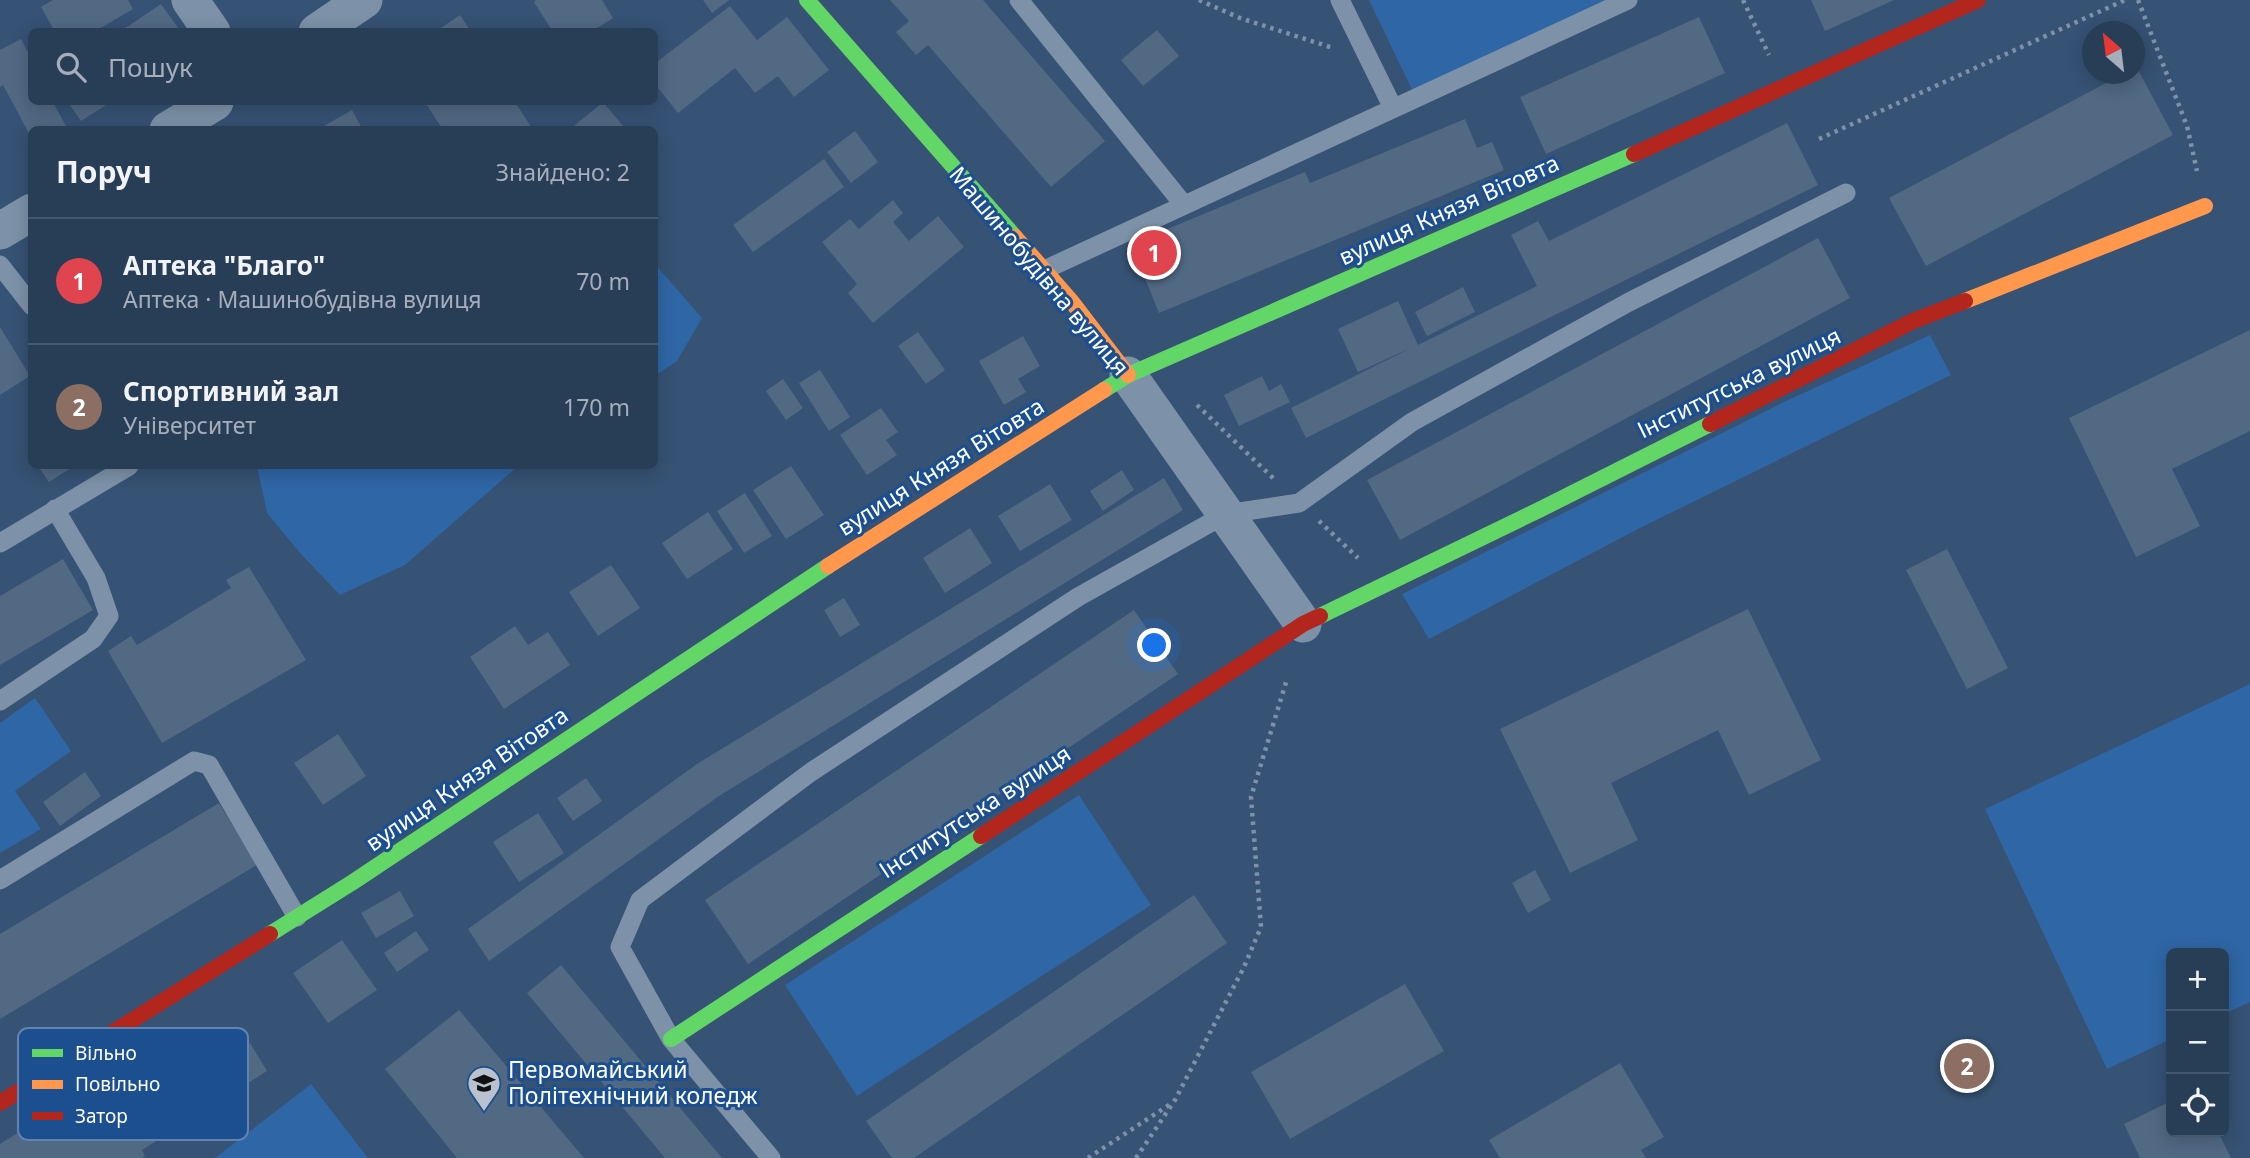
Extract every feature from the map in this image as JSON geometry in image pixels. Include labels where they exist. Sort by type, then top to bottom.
[{"type":"street","points":[[190,0],[209,28]]},
{"type":"street","points":[[323,28],[364,0]]},
{"type":"street","name":"Машинобудівна вулиця","points":[[807,0],[1042,271],[1072,302],[1128,375],[1303,624]]},
{"type":"street","name":"вулиця Князя Вітовта","points":[[120,1028],[297,917],[858,547],[1128,375],[1793,84],[1978,0]]},
{"type":"street","points":[[176,126],[210,105]]},
{"type":"street","name":"Інститутська вулиця","points":[[671,1039],[1303,624],[1541,509],[1913,321],[2205,206]]},
{"type":"street","points":[[0,231],[28,214]]},
{"type":"street","name":"вулиця Князя Вітовта","points":[[0,1103],[18,1092]]},
{"type":"lane","points":[[1019,0],[1184,205]]},
{"type":"lane","points":[[1340,0],[1393,108]]},
{"type":"lane","points":[[1042,271],[1628,0]]},
{"type":"lane","points":[[771,1158],[671,1039],[620,947],[640,900],[811,772],[1078,597],[1226,514],[1299,503],[1412,422],[1629,302],[1846,193]]},
{"type":"lane","points":[[0,265],[28,301]]},
{"type":"lane","points":[[0,543],[124,469]]},
{"type":"lane","points":[[0,701],[93,639],[109,616],[96,578],[55,509]]},
{"type":"lane","points":[[0,880],[194,761],[209,765],[297,917]]},
{"type":"path","points":[[1199,0],[1240,18],[1369,60]]},
{"type":"path","points":[[1743,0],[1773,62]]},
{"type":"path","points":[[1819,139],[2125,0]]},
{"type":"path","points":[[2138,0],[2187,126],[2205,206]]},
{"type":"path","points":[[1136,1158],[1175,1100],[1244,967],[1261,927],[1251,797],[1287,677]]},
{"type":"path","points":[[1088,1158],[1175,1100]]},
{"type":"shaded area","points":[[1369,0],[1610,0],[1414,94]]},
{"type":"shaded area","points":[[658,268],[702,318],[677,361],[658,374]]},
{"type":"shaded area","points":[[1930,335],[1951,375],[1638,529],[1429,639],[1402,594],[1786,401]]},
{"type":"shaded area","points":[[258,469],[515,469],[405,565],[340,595],[267,513]]},
{"type":"shaded area","points":[[2250,684],[2250,1002],[2229,1012],[2229,948],[2166,948],[2166,1041],[2107,1069],[1985,809]]},
{"type":"shaded area","points":[[35,698],[71,751],[15,791],[41,829],[0,853],[0,723]]},
{"type":"shaded area","points":[[1079,795],[1151,905],[857,1096],[785,985]]},
{"type":"shaded area","points":[[311,1084],[368,1158],[215,1158],[238,1140],[248,1140],[248,1133]]},
{"type":"building","points":[[53,0],[128,0],[133,9],[101,28],[53,28],[41,7]]},
{"type":"building","points":[[602,0],[613,18],[597,28],[550,28],[534,2]]},
{"type":"building","points":[[703,0],[729,0],[712,13]]},
{"type":"building","points":[[890,0],[983,0],[1105,141],[1051,187],[928,45],[916,55],[896,32],[909,21]]},
{"type":"building","points":[[1811,0],[1894,0],[1825,31]]},
{"type":"building","points":[[161,4],[178,28],[125,28]]},
{"type":"building","points":[[730,6],[757,40],[787,17],[829,70],[794,97],[778,76],[755,93],[735,68],[678,113],[658,88],[658,61]]},
{"type":"building","points":[[460,15],[468,28],[441,28]]},
{"type":"building","points":[[1699,17],[1725,73],[1546,154],[1520,97]]},
{"type":"building","points":[[1157,30],[1179,56],[1143,86],[1121,60]]},
{"type":"building","points":[[21,39],[28,52],[28,105],[55,105],[66,126],[28,126],[28,132],[3,85],[0,87],[0,50]]},
{"type":"building","points":[[2145,83],[2173,135],[1926,266],[1889,198],[2104,84]]},
{"type":"building","points":[[70,105],[106,105],[81,121]]},
{"type":"building","points":[[427,105],[517,105],[530,126],[440,126]]},
{"type":"building","points":[[599,105],[606,105],[623,126],[574,126]]},
{"type":"building","points":[[352,110],[361,126],[324,126]]},
{"type":"building","points":[[1465,119],[1477,148],[1492,142],[1504,170],[1159,313],[1131,244],[1305,172],[1310,183]]},
{"type":"building","points":[[1787,123],[1818,185],[1306,438],[1291,408],[1413,347],[1358,372],[1338,329],[1398,301],[1418,345],[1537,286],[1511,235],[1538,221],[1549,241]]},
{"type":"building","points":[[855,131],[878,162],[851,183],[827,152]]},
{"type":"building","points":[[824,159],[844,187],[753,252],[733,225]]},
{"type":"building","points":[[893,200],[903,213],[893,222],[909,241],[938,216],[964,247],[873,323],[848,293],[857,284],[822,242],[850,219],[859,229]]},
{"type":"building","points":[[1818,238],[1850,298],[1400,540],[1367,480]]},
{"type":"building","points":[[1463,287],[1475,312],[1427,336],[1415,312]]},
{"type":"building","points":[[0,327],[28,373],[28,377],[0,395]]},
{"type":"building","points":[[2250,330],[2250,431],[2172,469],[2200,526],[2136,557],[2069,418]]},
{"type":"building","points":[[918,332],[945,370],[926,384],[898,346]]},
{"type":"building","points":[[1023,336],[1040,366],[1018,379],[1026,392],[1004,405],[979,361]]},
{"type":"building","points":[[820,370],[850,417],[829,431],[799,383]]},
{"type":"building","points":[[1262,376],[1269,391],[1281,384],[1290,402],[1239,426],[1224,395]]},
{"type":"building","points":[[783,379],[803,408],[786,420],[766,391]]},
{"type":"building","points":[[881,408],[898,432],[886,440],[897,455],[867,475],[840,435]]},
{"type":"building","points":[[791,466],[824,515],[786,539],[753,490]]},
{"type":"building","points":[[40,469],[69,469],[49,482]]},
{"type":"building","points":[[1122,470],[1134,490],[1103,511],[1090,491]]},
{"type":"building","points":[[1164,478],[1183,510],[719,796],[489,961],[468,929],[697,764]]},
{"type":"building","points":[[1050,484],[1072,520],[1020,551],[998,516]]},
{"type":"building","points":[[745,493],[772,536],[744,553],[717,511]]},
{"type":"building","points":[[708,512],[733,549],[687,579],[662,543]]},
{"type":"building","points":[[970,528],[992,563],[945,593],[923,558]]},
{"type":"building","points":[[1947,549],[2008,668],[1967,689],[1906,570]]},
{"type":"building","points":[[63,559],[93,610],[0,665],[0,596]]},
{"type":"building","points":[[611,565],[640,608],[598,636],[569,592]]},
{"type":"building","points":[[249,567],[306,660],[162,743],[108,651],[131,636],[137,645],[231,588],[226,580]]},
{"type":"building","points":[[844,598],[860,625],[840,637],[824,610]]},
{"type":"building","points":[[1748,609],[1821,760],[1749,795],[1718,730],[1611,783],[1638,840],[1570,873],[1500,729]]},
{"type":"building","points":[[1134,610],[1178,674],[748,964],[705,900]]},
{"type":"building","points":[[515,626],[528,645],[548,632],[570,665],[504,709],[470,657]]},
{"type":"building","points":[[338,734],[366,776],[323,805],[294,763]]},
{"type":"building","points":[[85,772],[101,796],[60,826],[43,802]]},
{"type":"building","points":[[586,778],[602,801],[573,821],[557,798]]},
{"type":"building","points":[[219,803],[257,865],[0,1019],[0,934]]},
{"type":"building","points":[[538,813],[564,853],[519,882],[493,842]]},
{"type":"building","points":[[1535,870],[1551,900],[1528,913],[1512,883]]},
{"type":"building","points":[[400,891],[414,916],[376,938],[361,913]]},
{"type":"building","points":[[1194,895],[1227,943],[914,1158],[892,1158],[866,1121]]},
{"type":"building","points":[[416,931],[429,950],[397,972],[384,953]]},
{"type":"building","points":[[342,940],[377,990],[328,1023],[293,973]]},
{"type":"building","points":[[561,965],[722,1158],[665,1158],[527,993]]},
{"type":"building","points":[[1405,984],[1444,1051],[1290,1139],[1251,1072]]},
{"type":"building","name":"Первомайський Політехнічний коледж","points":[[459,1010],[584,1158],[457,1158],[385,1069]]},
{"type":"building","points":[[250,1043],[267,1071],[248,1083]]},
{"type":"building","points":[[1620,1063],[1664,1137],[1641,1150],[1646,1158],[1500,1158],[1489,1140]]},
{"type":"building","points":[[2166,1103],[2166,1137],[2220,1137],[2231,1158],[2140,1158],[2124,1124]]},
{"type":"building","points":[[18,1133],[18,1140],[158,1140],[142,1150],[145,1156],[142,1158],[0,1158],[0,1144]]},
{"type":"traffic: fast","points":[[807,0],[1015,237]]},
{"type":"traffic: fast","points":[[1104,390],[1128,375],[1634,154]]},
{"type":"traffic: fast","points":[[1320,616],[1710,424]]},
{"type":"traffic: fast","points":[[270,934],[353,882],[828,566]]},
{"type":"traffic: fast","points":[[671,1039],[981,836]]},
{"type":"traffic: slow","points":[[1965,301],[2205,206]]},
{"type":"traffic: slow","points":[[1015,237],[1072,302],[1128,375]]},
{"type":"traffic: slow","points":[[828,566],[1104,390]]},
{"type":"traffic: jam","points":[[1634,154],[1978,0]]},
{"type":"traffic: jam","points":[[1710,424],[1913,321],[1965,301]]},
{"type":"traffic: jam","points":[[981,836],[1303,624],[1320,616]]},
{"type":"traffic: jam","points":[[120,1028],[270,934]]},
{"type":"traffic: jam","points":[[0,1103],[18,1092]]},
{"type":"place","name":"Аптека \"Благо\"","points":[[1154,253]]},
{"type":"place","name":"Спортивний зал","points":[[1967,1066]]},
{"type":"place","name":"Первомайський Політехнічний коледж","points":[[484,1113]]}]
